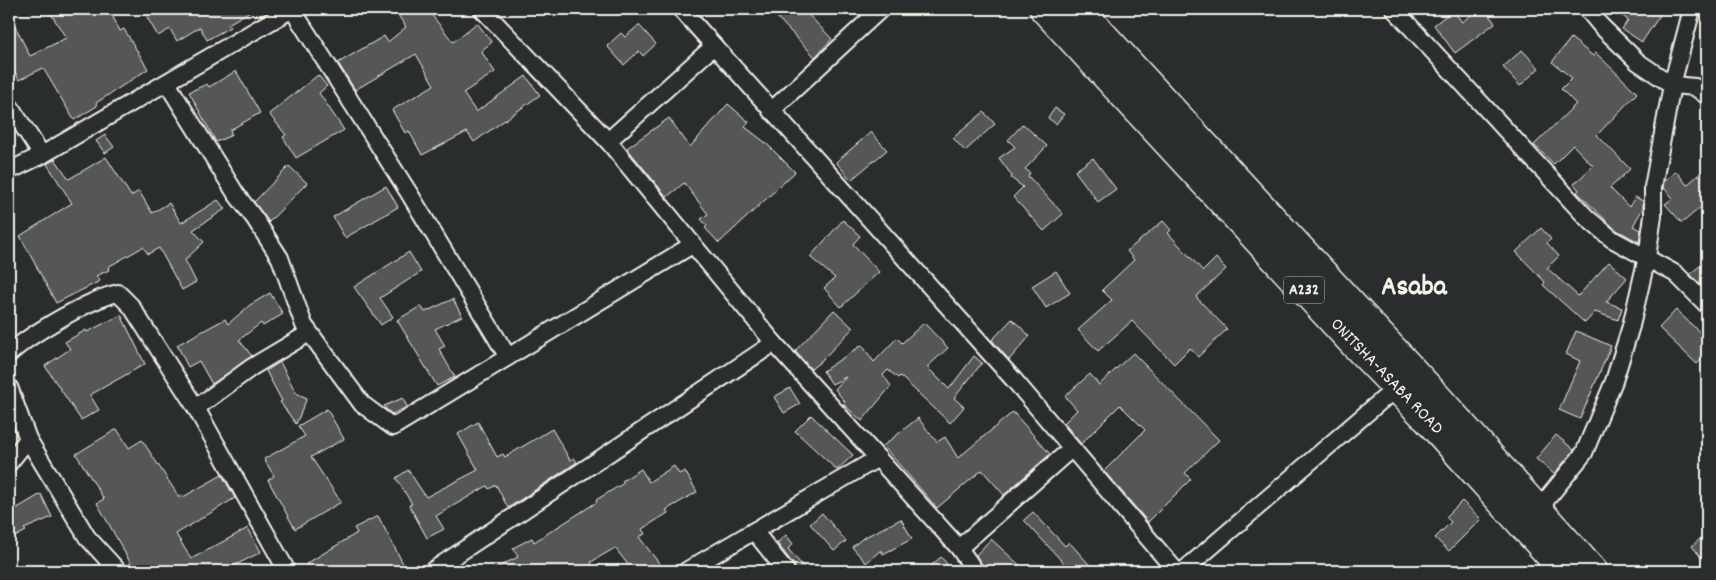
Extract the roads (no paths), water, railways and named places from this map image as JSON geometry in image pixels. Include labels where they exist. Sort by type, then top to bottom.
[{"type":"highway","name":"ONITSHA-ASABA ROAD","points":[[1044,9],[1195,154],[1396,388],[1427,419],[1564,571]]},
{"type":"highway","name":"A232","points":[[1079,9],[1195,154],[1439,399],[1594,571]]},
{"type":"street","points":[[9,171],[42,155],[292,9],[409,192],[508,357]]},
{"type":"street","points":[[482,9],[608,141],[774,343],[959,548],[975,571]]},
{"type":"street","points":[[680,9],[1014,380],[1176,571]]},
{"type":"street","points":[[771,111],[881,9]]},
{"type":"street","points":[[1394,9],[1587,218],[1612,239],[1676,274],[1707,305]]},
{"type":"street","points":[[1587,9],[1601,26],[1638,62],[1672,85],[1695,87],[1707,96]]},
{"type":"street","points":[[1538,510],[1584,453],[1614,381],[1631,326],[1647,257],[1653,216],[1653,187],[1672,85],[1692,9]]},
{"type":"street","points":[[608,141],[714,46]]},
{"type":"street","points":[[167,83],[236,194],[280,258],[304,325],[309,333],[362,404],[393,427],[692,245]]},
{"type":"street","points":[[9,105],[42,155]]},
{"type":"street","points":[[9,354],[84,305],[100,297],[118,293],[131,306],[196,408],[287,571]]},
{"type":"street","points":[[196,408],[252,367],[309,333]]},
{"type":"street","points":[[432,571],[774,343]]},
{"type":"street","points":[[9,387],[28,439],[87,537],[111,568]]},
{"type":"street","points":[[1183,571],[1396,388]]},
{"type":"street","points":[[9,464],[28,439]]},
{"type":"street","points":[[959,548],[1071,449]]},
{"type":"street","points":[[686,571],[878,458]]},
{"type":"street","points":[[754,531],[786,571]]},
{"type":"district","name":"Asaba","points":[[1414,289]]}]
